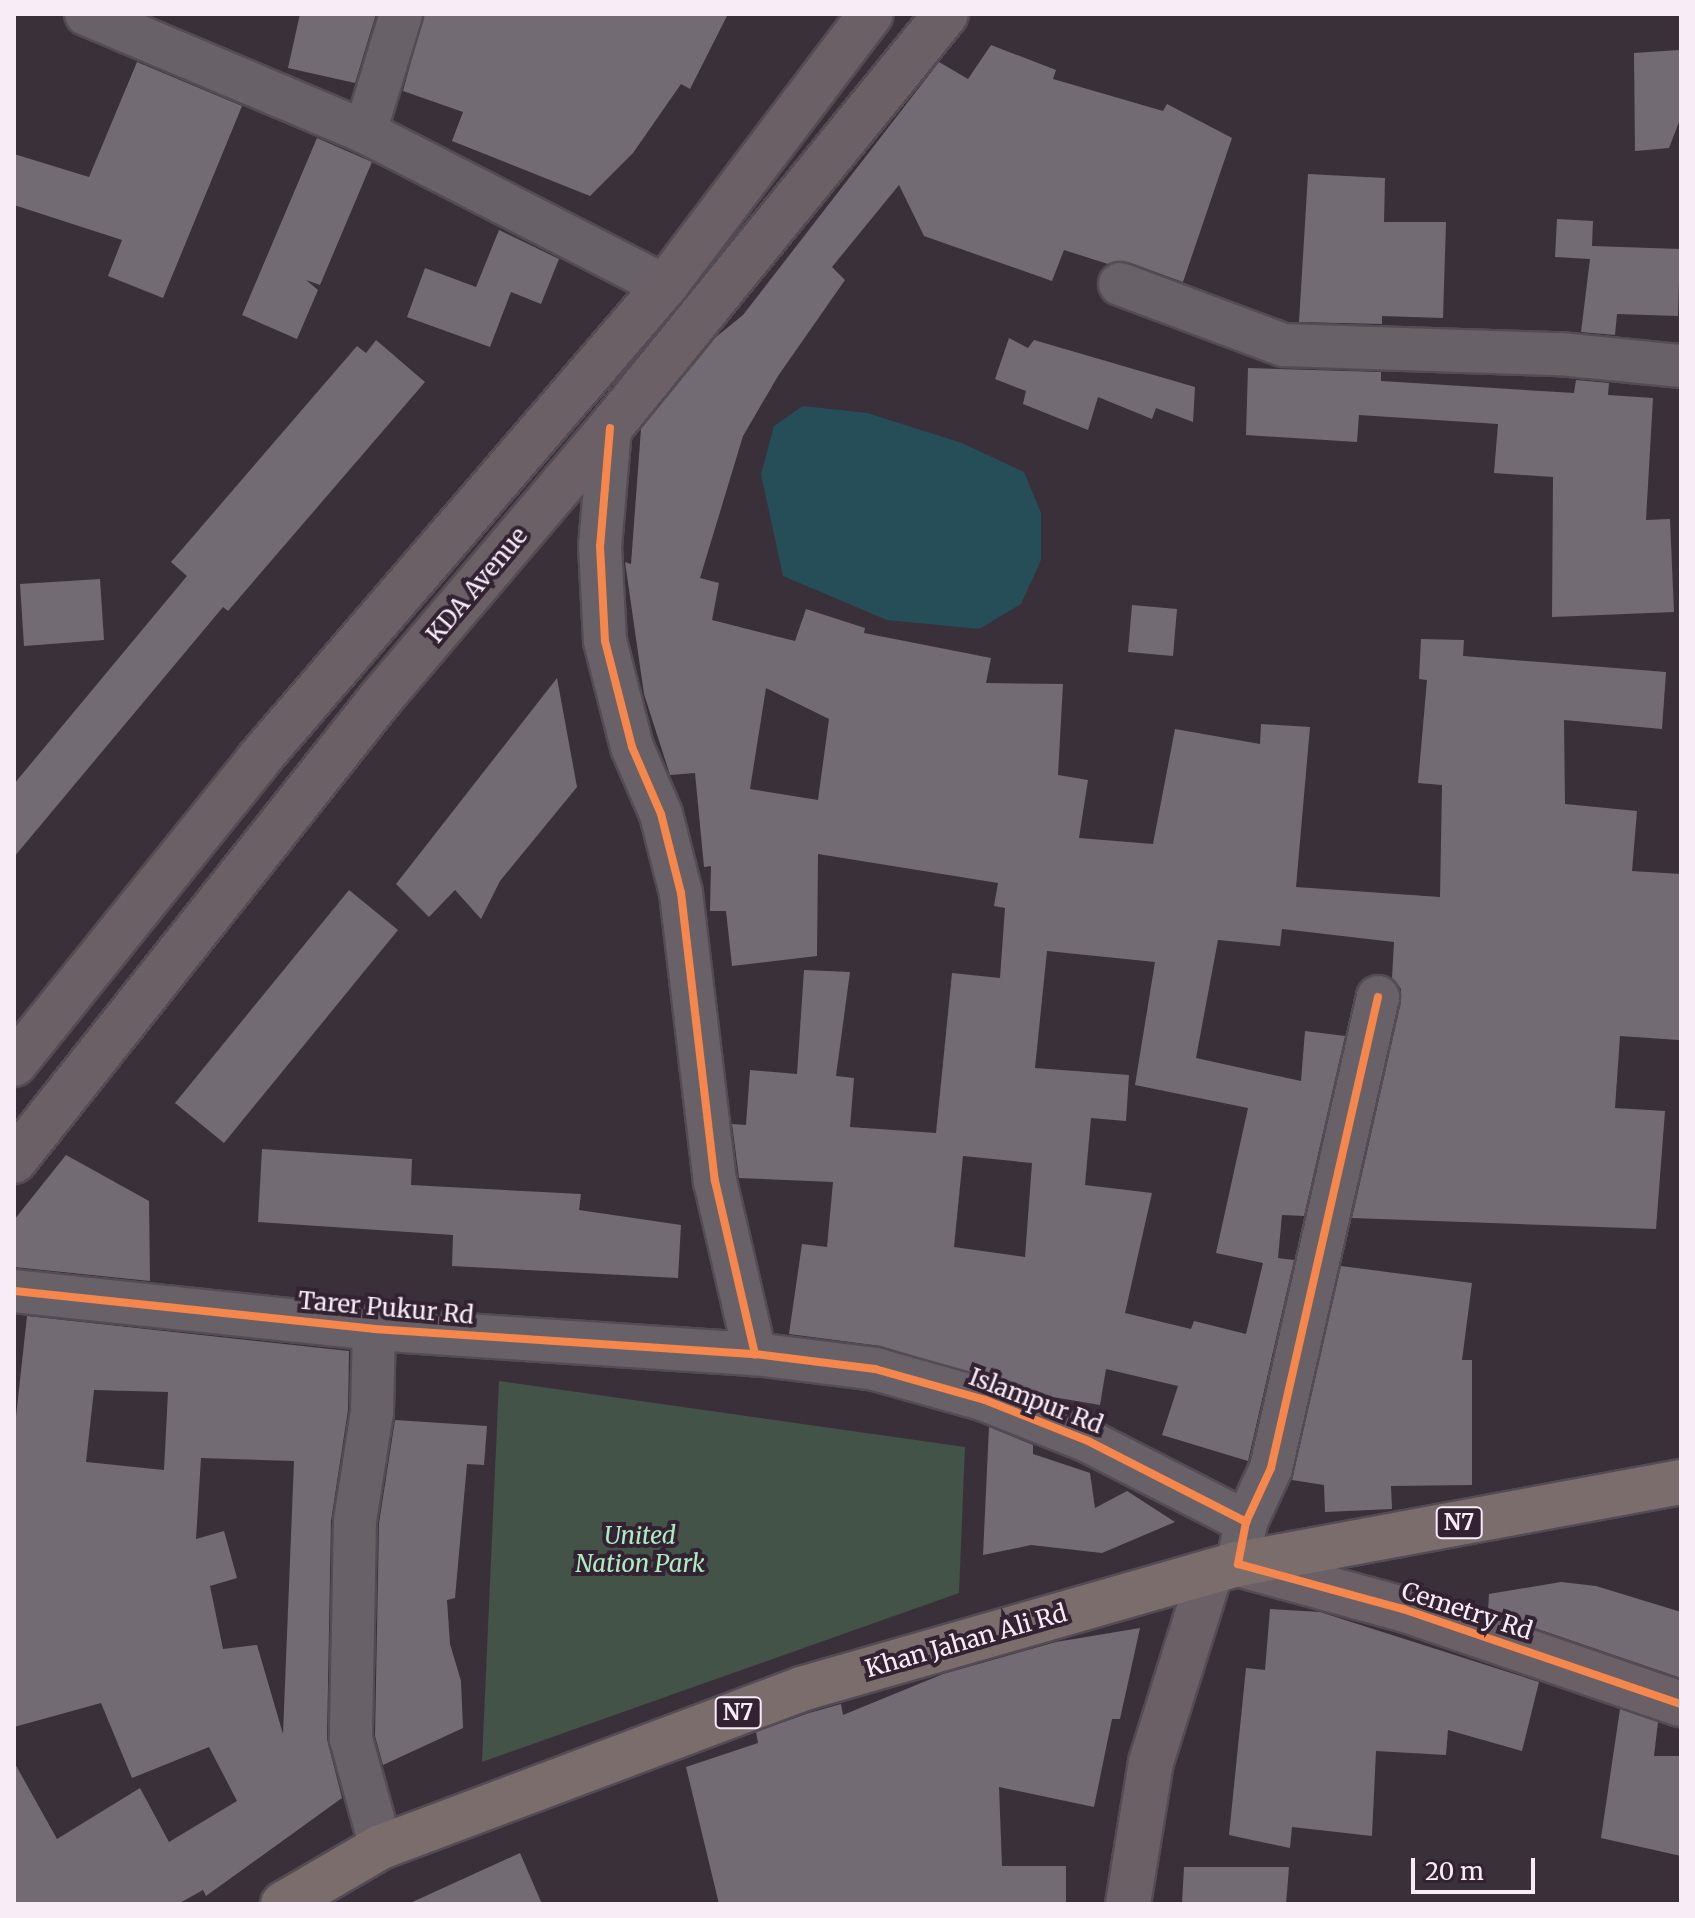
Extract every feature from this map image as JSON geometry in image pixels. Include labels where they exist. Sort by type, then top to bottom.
[{"type":"highway","name":"Khan Jahan Ali Rd","points":[[283,1904],[381,1847],[801,1689],[1232,1552],[1681,1482]]},
{"type":"main road","points":[[14,1064],[258,760],[665,286],[871,14]]},
{"type":"main road","name":"KDA Avenue","points":[[14,1161],[381,698],[610,428],[946,14]]},
{"type":"main road","points":[[1128,1904],[1151,1762],[1232,1552]]},
{"type":"main road","name":"Cemetry Rd","points":[[1232,1552],[1681,1704]]},
{"type":"street","points":[[86,14],[365,132],[665,286]]},
{"type":"street","points":[[365,132],[401,14]]},
{"type":"street","points":[[1120,284],[1283,345],[1560,354],[1681,366]]},
{"type":"street","points":[[610,428],[600,546],[605,641],[632,747],[661,814],[681,893],[715,1181],[755,1354]]},
{"type":"street","points":[[1232,1552],[1271,1468],[1378,997]]},
{"type":"street","name":"Tarer Pukur Rd","points":[[14,1291],[374,1329],[755,1354]]},
{"type":"street","points":[[374,1329],[372,1412],[355,1521],[351,1739],[381,1847]]},
{"type":"street","name":"Islampur Rd","points":[[755,1354],[875,1369],[985,1400],[1157,1473],[1232,1552]]},
{"type":"green space","name":"United Nation Park","points":[[499,1381],[965,1447],[959,1593],[482,1762]]},
{"type":"water","points":[[803,406],[867,413],[962,443],[1024,472],[1041,513],[1041,560],[1021,604],[979,629],[887,620],[783,576],[761,474],[774,426]]},
{"type":"building","points":[[300,14],[376,14],[355,83],[288,68]]},
{"type":"building","points":[[424,14],[728,14],[690,89],[681,84],[633,153],[590,196],[452,141],[463,112],[403,91]]},
{"type":"building","points":[[991,45],[1056,70],[1053,79],[1163,111],[1167,104],[1232,138],[1183,282],[1128,262],[1108,264],[1064,250],[1052,281],[924,236],[899,185],[832,267],[845,280],[778,376],[743,436],[700,578],[719,583],[712,620],[795,641],[806,609],[865,628],[864,633],[991,658],[986,683],[1063,684],[1058,775],[1088,780],[1079,838],[1153,844],[1175,729],[1260,744],[1261,724],[1310,727],[1296,887],[1440,897],[1442,785],[1418,783],[1427,680],[1419,679],[1421,639],[1464,640],[1463,656],[1666,672],[1662,729],[1564,720],[1565,804],[1637,811],[1632,871],[1681,874],[1679,1040],[1620,1036],[1615,1108],[1665,1111],[1656,1229],[1352,1218],[1401,1002],[1401,989],[1392,978],[1394,942],[1282,929],[1280,946],[1218,940],[1196,1058],[1301,1081],[1305,1031],[1345,1036],[1304,1216],[1282,1215],[1278,1258],[1294,1260],[1248,1461],[1162,1435],[1178,1386],[1106,1369],[1100,1405],[1035,1394],[881,1346],[789,1334],[802,1244],[827,1247],[833,1182],[739,1178],[732,1124],[746,1125],[750,1070],[797,1074],[804,970],[850,972],[836,1076],[854,1078],[850,1127],[936,1133],[952,973],[1000,978],[1005,908],[994,906],[998,883],[818,854],[817,956],[732,966],[726,911],[710,911],[711,866],[704,867],[695,773],[670,775],[644,694],[625,562],[631,564],[641,429],[716,337],[743,315],[939,62],[968,79]],"holes":[[[766,688],[829,719],[818,800],[750,789]],[[1047,951],[1155,962],[1135,1085],[1248,1108],[1216,1253],[1263,1263],[1246,1334],[1194,1321],[1191,1329],[1125,1313],[1152,1193],[1085,1185],[1091,1118],[1126,1121],[1129,1075],[1035,1068]],[[963,1156],[1032,1163],[1025,1257],[954,1247]]]},
{"type":"building","points":[[1679,50],[1681,117],[1669,148],[1635,151],[1634,53]]},
{"type":"building","points":[[137,62],[242,106],[163,298],[108,276],[122,240],[14,205],[14,154],[89,177]]},
{"type":"building","points":[[317,138],[372,162],[320,285],[306,280],[318,290],[297,339],[242,315]]},
{"type":"building","points":[[1308,174],[1385,178],[1384,222],[1446,222],[1443,318],[1382,316],[1382,324],[1299,322]]},
{"type":"building","points":[[1557,219],[1593,221],[1592,246],[1680,249],[1678,316],[1617,314],[1615,335],[1581,332],[1590,259],[1555,257]]},
{"type":"building","points":[[499,230],[559,259],[541,304],[511,292],[490,347],[407,317],[425,268],[476,287]]},
{"type":"building","points":[[1009,338],[1028,348],[1034,340],[1195,387],[1193,422],[1156,408],[1152,419],[1098,397],[1088,430],[1023,404],[1026,391],[995,379]]},
{"type":"building","points":[[376,340],[425,382],[228,611],[223,607],[14,857],[14,784],[187,576],[171,562],[357,346],[366,353]]},
{"type":"building","points":[[1248,368],[1381,372],[1381,381],[1574,393],[1576,380],[1609,383],[1608,395],[1653,398],[1646,520],[1670,519],[1674,612],[1552,617],[1553,477],[1494,473],[1498,424],[1359,415],[1357,442],[1246,435]]},
{"type":"building","points":[[100,579],[104,640],[24,646],[20,584]]},
{"type":"building","points":[[1132,605],[1177,609],[1173,656],[1128,652]]},
{"type":"building","points":[[557,678],[577,787],[500,881],[481,919],[455,890],[429,917],[396,884]]},
{"type":"building","points":[[349,890],[398,930],[224,1143],[175,1103]]},
{"type":"building","points":[[262,1149],[412,1159],[411,1185],[581,1194],[579,1210],[681,1225],[678,1278],[452,1266],[453,1235],[258,1222]]},
{"type":"building","points":[[66,1155],[149,1201],[150,1281],[14,1267],[14,1220]]},
{"type":"building","points":[[1341,1266],[1472,1283],[1462,1360],[1472,1360],[1472,1485],[1391,1486],[1392,1509],[1325,1512],[1324,1485],[1292,1480]]},
{"type":"building","points":[[27,1316],[349,1351],[348,1410],[331,1521],[327,1739],[342,1798],[206,1896],[203,1890],[178,1904],[14,1904],[14,1762],[57,1839],[140,1788],[169,1842],[237,1801],[209,1747],[132,1778],[101,1703],[14,1727],[14,1435]],"holes":[[[94,1390],[168,1392],[164,1470],[86,1462]],[[201,1458],[294,1461],[283,1734],[257,1645],[223,1649],[210,1586],[237,1578],[224,1531],[196,1539]]]},
{"type":"building","points":[[395,1420],[487,1426],[484,1465],[467,1464],[455,1598],[447,1600],[450,1644],[461,1681],[463,1728],[383,1765],[375,1736],[379,1523]]},
{"type":"building","points":[[989,1427],[1033,1445],[1033,1454],[1090,1473],[1095,1508],[1127,1491],[1175,1522],[1102,1553],[1031,1545],[983,1555]]},
{"type":"building","points":[[1561,1582],[1596,1586],[1681,1612],[1681,1678],[1488,1612],[1489,1594]]},
{"type":"building","points":[[1270,1609],[1320,1612],[1539,1682],[1522,1751],[1448,1730],[1446,1755],[1376,1751],[1372,1836],[1292,1827],[1290,1848],[1229,1835],[1246,1668],[1265,1670]]},
{"type":"building","points":[[1140,1628],[1120,1719],[1112,1719],[1094,1807],[999,1787],[1002,1866],[1066,1866],[1066,1904],[719,1904],[686,1767],[758,1743],[756,1732],[809,1713],[841,1704],[843,1715],[943,1674],[1056,1642]]},
{"type":"building","points":[[1620,1709],[1658,1722],[1654,1756],[1681,1756],[1681,1856],[1601,1838]]},
{"type":"building","points":[[520,1853],[542,1904],[408,1904]]},
{"type":"building","points":[[1184,1867],[1289,1867],[1286,1904],[1182,1904]]},
{"type":"cycle path","points":[[610,428],[600,546],[605,641],[632,747],[661,814],[681,893],[715,1181],[755,1354]]},
{"type":"cycle path","points":[[1378,997],[1271,1468],[1246,1522],[1238,1564],[1403,1609],[1681,1704]]},
{"type":"cycle path","points":[[14,1291],[374,1329],[755,1354],[875,1369],[985,1400],[1088,1441],[1246,1522]]}]
